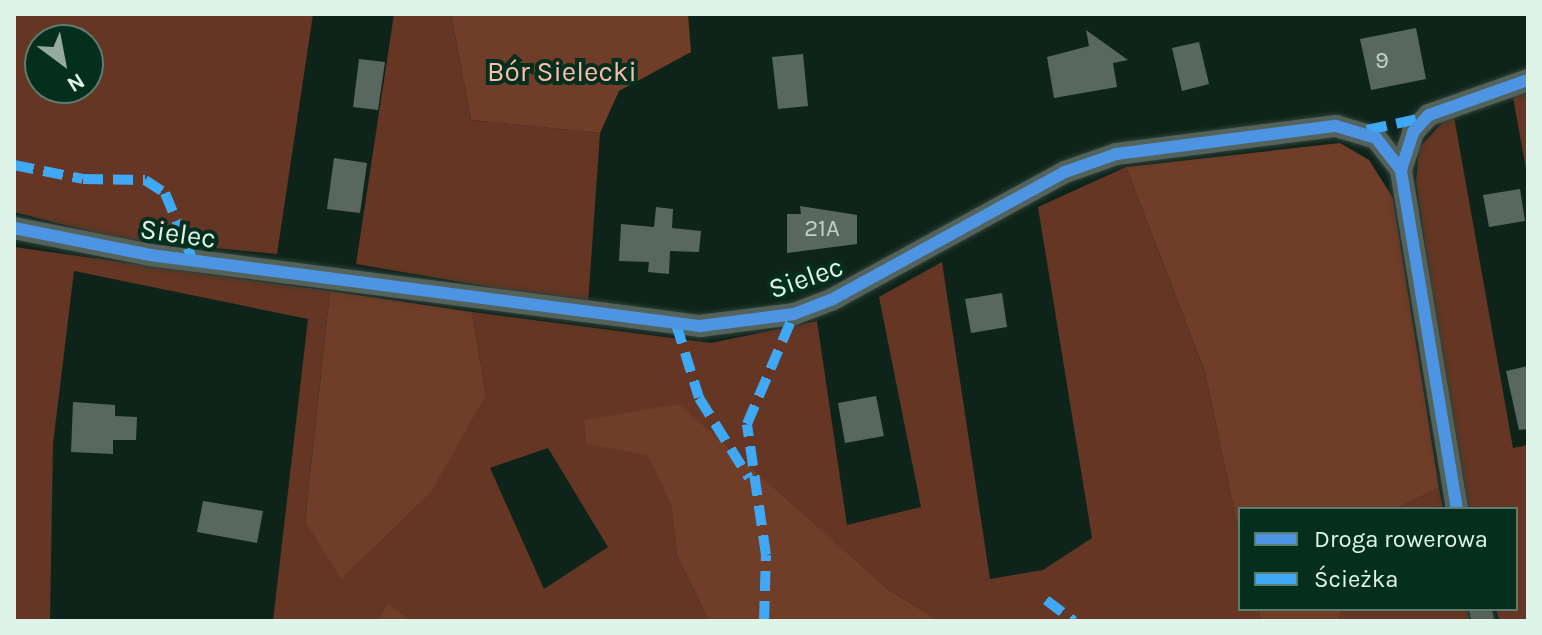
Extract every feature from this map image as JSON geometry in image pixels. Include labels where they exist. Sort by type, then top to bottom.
[{"type":"street","points":[[1457,507],[1401,170],[1413,132],[1429,115],[1528,80]]},
{"type":"street","name":"Sielec","points":[[14,228],[164,257],[700,326],[794,314],[831,300],[1065,172],[1116,154],[1336,126],[1376,138],[1401,170]]},
{"type":"shaded area","points":[[14,14],[313,14],[277,254],[120,239],[14,212]]},
{"type":"shaded area","points":[[394,14],[451,14],[471,120],[600,133],[588,304],[356,264]]},
{"type":"shaded area","points":[[1528,88],[1528,180],[1512,92]]},
{"type":"shaded area","points":[[1453,111],[1513,448],[1528,445],[1528,621],[1499,621],[1496,611],[1518,611],[1518,507],[1466,507],[1461,486],[1416,182],[1419,148]]},
{"type":"shaded area","points":[[1126,167],[1205,372],[1238,529],[1238,611],[1258,611],[1261,621],[939,621],[886,588],[791,509],[647,455],[673,506],[677,556],[709,621],[413,621],[389,604],[378,621],[273,621],[308,319],[74,271],[53,444],[50,621],[14,621],[14,247],[330,291],[305,521],[486,395],[472,312],[711,343],[817,321],[847,525],[921,507],[879,297],[942,262],[990,579],[1043,570],[1092,538],[1038,207]],"holes":[[[548,448],[608,547],[544,589],[490,468]]]},
{"type":"shaded area","points":[[1439,488],[1443,507],[1399,507]]},
{"type":"shaded area","points":[[1341,611],[1468,611],[1470,621],[1338,621]]},
{"type":"green space","name":"Bór Sielecki","points":[[451,14],[688,14],[691,52],[619,91],[600,133],[471,120]]},
{"type":"green space","points":[[1340,143],[1369,160],[1393,198],[1439,488],[1399,507],[1238,507],[1238,529],[1205,372],[1126,167]]},
{"type":"green space","points":[[330,291],[472,312],[486,395],[431,492],[341,579],[305,521]]},
{"type":"green space","points":[[679,404],[886,588],[939,621],[709,621],[677,556],[672,506],[647,455],[586,444],[584,420]]},
{"type":"green space","points":[[388,603],[413,621],[378,621]]},
{"type":"green space","points":[[1258,611],[1341,611],[1338,621],[1261,621]]},
{"type":"building","points":[[1416,28],[1426,79],[1371,90],[1360,39]]},
{"type":"building","points":[[1086,30],[1128,60],[1113,63],[1117,87],[1054,98],[1047,57],[1089,46]]},
{"type":"building","points":[[1199,42],[1209,84],[1182,91],[1172,48]]},
{"type":"building","points":[[803,54],[808,106],[778,109],[772,57]]},
{"type":"building","points":[[359,59],[385,62],[378,110],[353,107]]},
{"type":"building","points":[[334,158],[367,163],[360,213],[327,209]]},
{"type":"building","points":[[1520,189],[1525,221],[1489,227],[1483,195]]},
{"type":"building","points":[[800,206],[857,215],[857,244],[787,253],[787,214],[801,214]]},
{"type":"building","points":[[656,207],[673,209],[672,228],[701,231],[699,252],[670,251],[669,274],[648,272],[649,262],[619,261],[621,224],[654,227]]},
{"type":"building","points":[[1002,293],[1007,327],[971,333],[965,299]]},
{"type":"building","points":[[1528,366],[1528,429],[1519,430],[1506,371]]},
{"type":"building","points":[[876,396],[884,436],[845,443],[838,403]]},
{"type":"building","points":[[73,402],[115,405],[115,416],[137,417],[136,440],[113,440],[113,454],[71,452]]},
{"type":"building","points":[[203,501],[263,511],[257,543],[197,532]]},
{"type":"marked path","points":[[1367,130],[1422,118]]},
{"type":"marked path","points":[[14,165],[83,179],[145,180],[165,193],[193,261]]},
{"type":"marked path","points":[[764,621],[766,555],[747,424],[794,314]]},
{"type":"marked path","points":[[676,324],[699,398],[749,478]]},
{"type":"marked path","points":[[1046,600],[1074,621]]},
{"type":"cycle path","points":[[1457,507],[1401,170],[1413,132],[1429,115],[1528,80]]},
{"type":"cycle path","points":[[14,228],[150,255],[700,326],[794,314],[831,300],[1065,172],[1116,154],[1336,126],[1376,138],[1401,170]]}]
